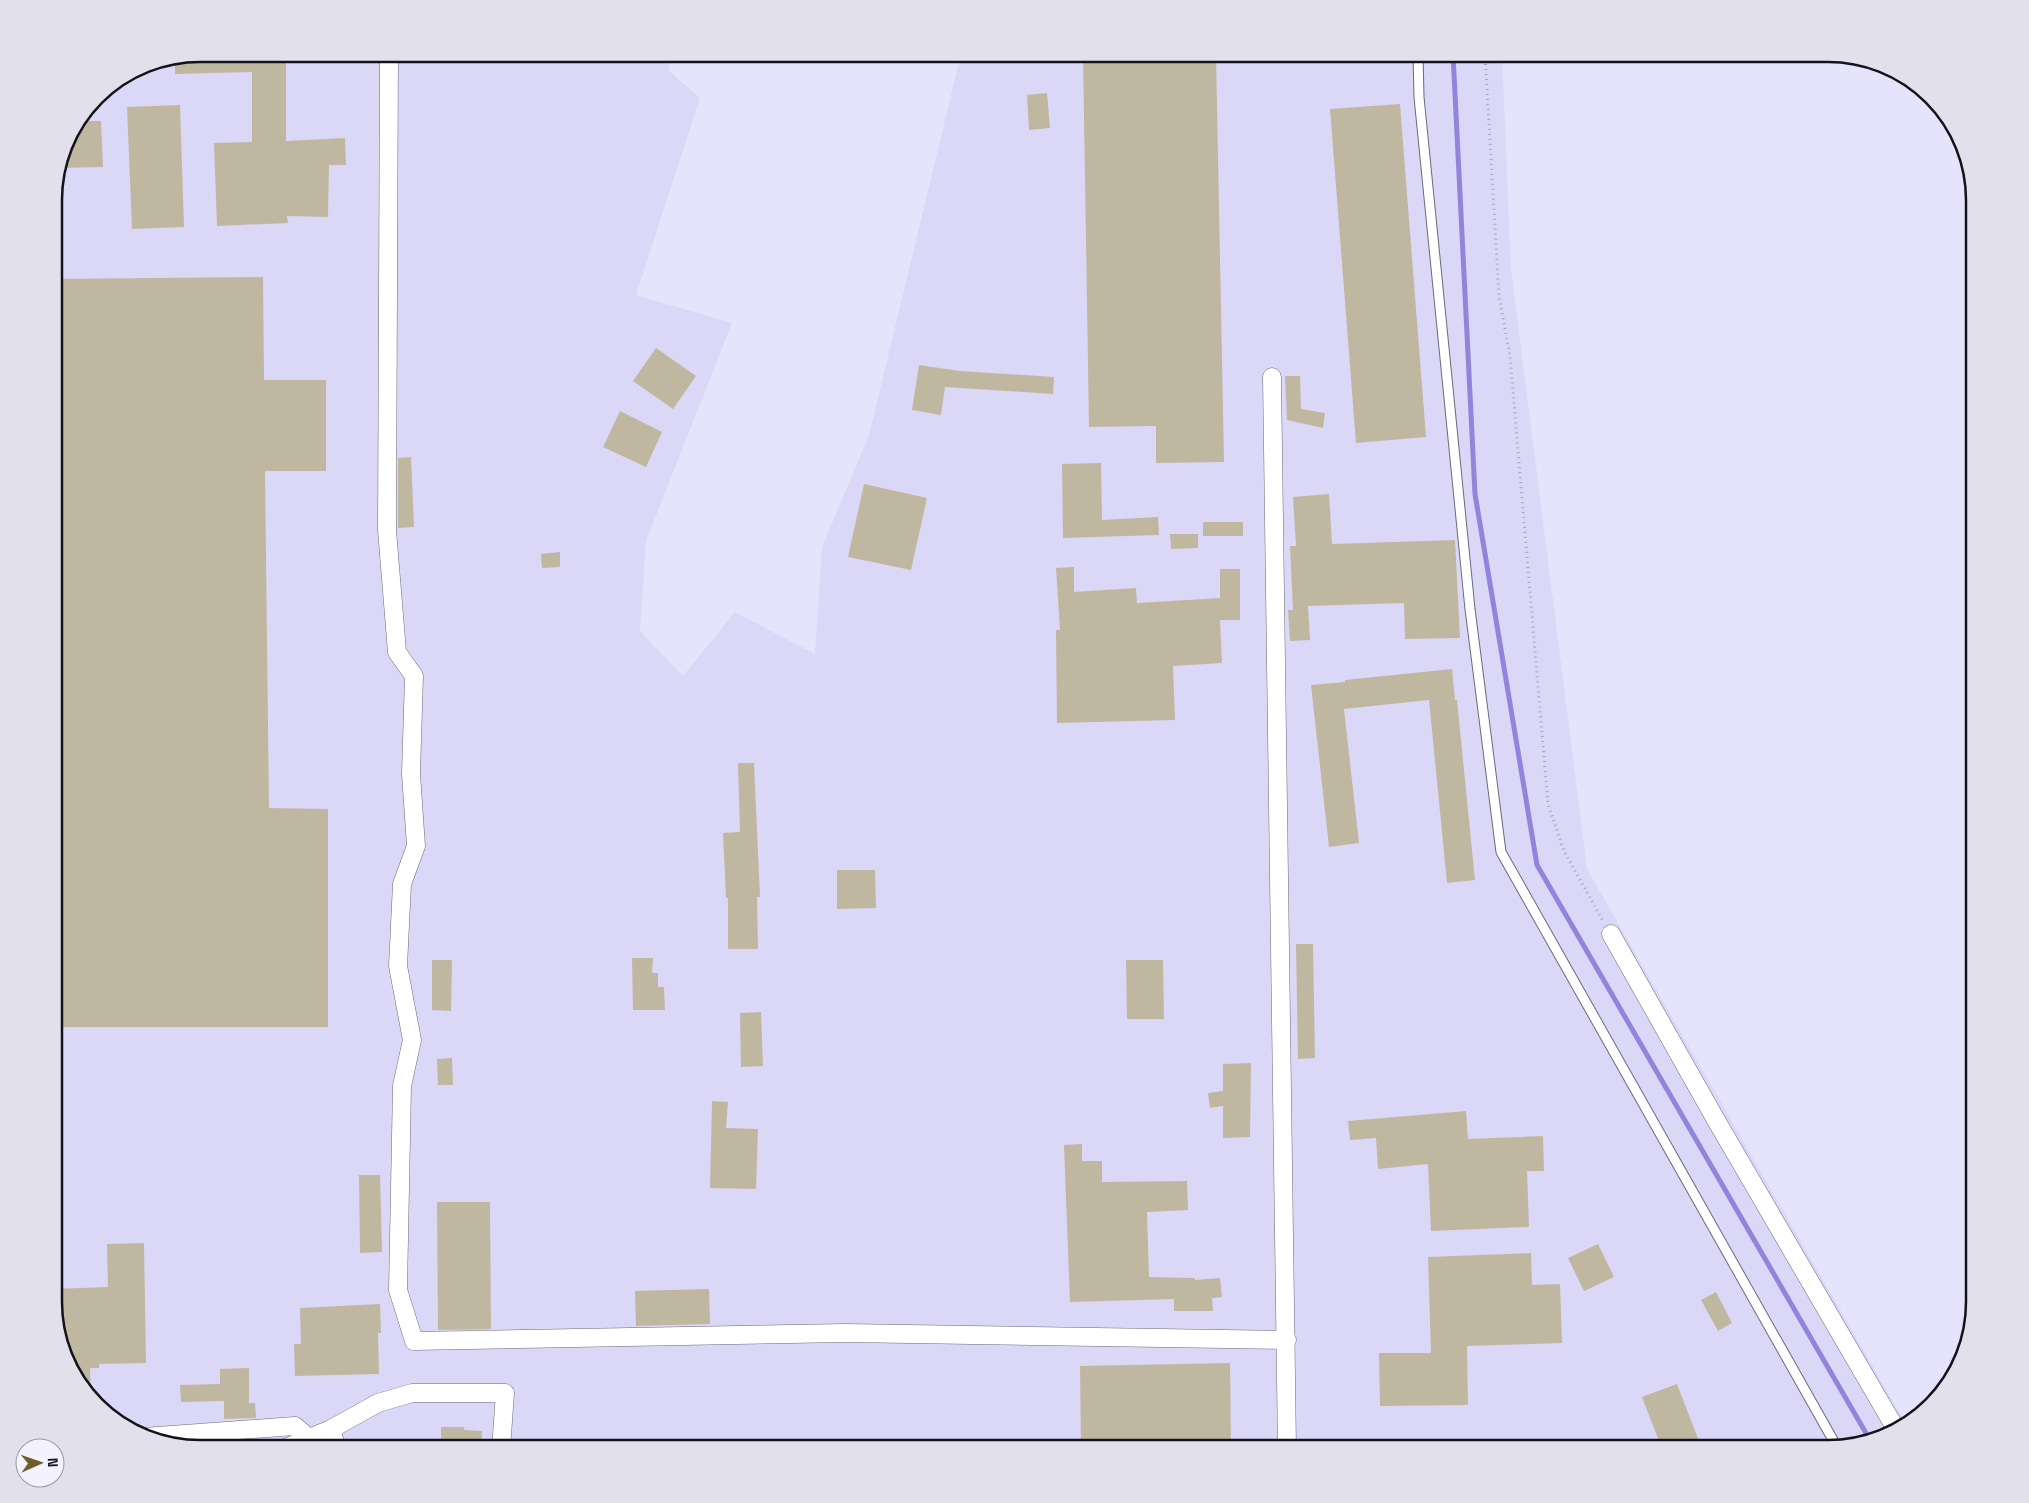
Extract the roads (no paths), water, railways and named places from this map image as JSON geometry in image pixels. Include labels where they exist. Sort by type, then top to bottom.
[{"type":"street","points":[[389,63],[388,530],[397,652],[414,676],[411,774],[416,846],[402,884],[398,966],[412,1040],[402,1086],[398,1290],[414,1341],[846,1333],[1287,1340]]},
{"type":"street","points":[[1272,377],[1288,1440]]},
{"type":"street","points":[[1611,934],[1720,1128],[1893,1424]]},
{"type":"street","points":[[304,1440],[331,1429],[378,1403],[412,1393],[504,1393],[501,1440]]},
{"type":"street","points":[[165,1436],[295,1426],[309,1438]]},
{"type":"street","points":[[331,1429],[334,1440]]},
{"type":"lane","points":[[1418,62],[1419,96],[1470,609],[1501,852],[1833,1440]]},
{"type":"waterway","points":[[1453,62],[1475,494],[1537,865],[1867,1435]]}]
